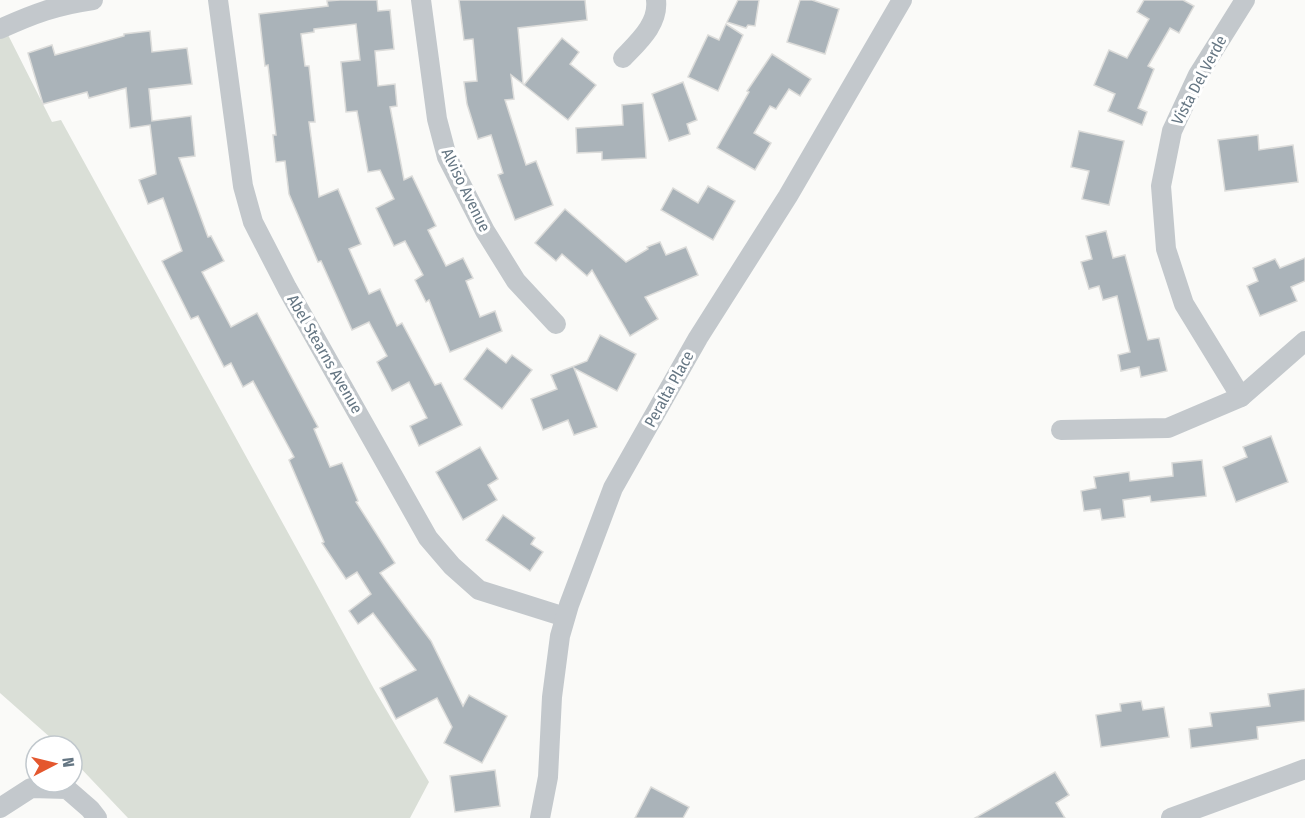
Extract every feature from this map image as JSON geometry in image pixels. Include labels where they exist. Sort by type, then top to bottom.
[{"type":"street","points":[[0,29],[40,11],[93,0]]},
{"type":"street","name":"Abel Stearns Avenue","points":[[218,0],[243,186],[253,222],[298,308],[428,538],[452,566],[479,590],[566,617]]},
{"type":"street","name":"Alviso Avenue","points":[[421,0],[437,119],[447,157],[485,231],[516,281],[556,324]]},
{"type":"street","points":[[622,58],[653,22],[657,6],[656,0]]},
{"type":"street","name":"Peralta Place","points":[[540,818],[548,777],[560,636],[613,488],[698,338],[788,196],[902,0]]},
{"type":"street","name":"Vista Del Verde","points":[[1241,397],[1184,304],[1166,249],[1161,186],[1172,131],[1198,75],[1245,0]]},
{"type":"street","points":[[1061,430],[1168,428],[1241,397],[1305,340]]},
{"type":"street","points":[[1171,818],[1305,769]]},
{"type":"street","points":[[0,808],[31,788],[67,789],[97,818]]},
{"type":"shaded area","points":[[0,19],[52,122],[61,120],[374,689],[429,782],[410,818],[128,818],[84,772],[84,734],[46,734],[0,693]]},
{"type":"building","points":[[377,0],[378,11],[390,10],[394,49],[375,51],[378,86],[395,84],[397,106],[390,107],[404,180],[412,176],[436,226],[428,230],[446,266],[463,258],[473,278],[466,281],[480,317],[495,311],[502,331],[450,352],[429,300],[426,302],[415,280],[423,275],[405,241],[394,246],[376,208],[394,199],[380,170],[368,172],[357,111],[346,112],[341,62],[360,60],[356,24],[314,29],[314,32],[301,34],[305,66],[309,66],[315,122],[309,122],[319,197],[338,189],[361,244],[349,249],[369,294],[380,289],[397,326],[402,323],[435,385],[441,383],[462,425],[419,446],[410,426],[427,418],[409,382],[392,391],[377,362],[387,356],[369,322],[352,330],[321,261],[318,262],[289,194],[285,161],[276,162],[273,135],[276,135],[268,65],[265,66],[259,14],[328,6],[327,1]]},
{"type":"building","points":[[459,0],[585,0],[587,20],[518,28],[523,84],[511,75],[514,99],[505,100],[526,165],[536,161],[553,205],[515,220],[498,175],[503,173],[491,135],[478,139],[467,104],[464,82],[477,81],[473,39],[464,40]]},
{"type":"building","points":[[738,0],[759,0],[755,26],[748,25],[746,28],[727,22]]},
{"type":"building","points":[[800,0],[812,0],[839,9],[825,54],[787,42]]},
{"type":"building","points":[[1144,0],[1183,0],[1194,6],[1179,33],[1170,28],[1148,66],[1154,69],[1138,108],[1147,112],[1142,125],[1108,111],[1115,94],[1094,85],[1109,50],[1127,58],[1149,19],[1137,12]]},
{"type":"building","points":[[726,24],[743,35],[718,91],[688,77],[708,35],[719,40]]},
{"type":"building","points":[[150,31],[152,52],[187,48],[192,84],[149,89],[152,121],[191,116],[195,156],[179,158],[208,237],[211,236],[224,261],[202,272],[231,327],[257,313],[318,427],[314,429],[330,467],[342,463],[358,501],[356,502],[395,563],[380,573],[431,641],[463,706],[469,695],[507,716],[482,763],[444,743],[452,727],[437,698],[396,719],[380,688],[416,670],[373,613],[358,624],[349,611],[371,594],[357,572],[346,579],[322,543],[324,542],[289,460],[294,457],[253,381],[243,387],[231,363],[224,367],[198,316],[191,319],[162,261],[182,251],[163,198],[148,204],[139,180],[156,174],[150,125],[130,128],[126,88],[89,98],[87,92],[43,104],[28,53],[52,45],[55,55],[124,36],[124,34]]},
{"type":"building","points":[[562,38],[579,52],[570,64],[596,85],[568,120],[524,85]]},
{"type":"building","points":[[772,54],[811,79],[800,96],[789,89],[776,109],[770,106],[754,133],[771,143],[755,170],[717,148],[749,92],[747,91]]},
{"type":"building","points":[[683,82],[697,120],[687,124],[690,134],[669,141],[652,94]]},
{"type":"building","points":[[643,103],[646,158],[602,160],[602,152],[577,153],[576,128],[623,125],[622,105]]},
{"type":"building","points":[[1079,131],[1124,141],[1109,205],[1082,199],[1089,171],[1071,167]]},
{"type":"building","points":[[1258,135],[1259,150],[1293,145],[1298,182],[1225,191],[1218,140]]},
{"type":"building","points":[[708,186],[735,201],[713,240],[661,210],[673,188],[698,203]]},
{"type":"building","points":[[565,209],[626,262],[648,249],[647,247],[660,242],[666,255],[686,247],[698,275],[645,297],[658,319],[630,336],[592,270],[587,276],[562,254],[556,261],[535,243]]},
{"type":"building","points":[[1106,231],[1113,258],[1125,255],[1148,340],[1159,338],[1167,371],[1141,377],[1139,367],[1121,371],[1118,355],[1130,352],[1117,296],[1103,300],[1099,286],[1089,289],[1081,262],[1092,259],[1086,236]]},
{"type":"building","points":[[1305,258],[1305,281],[1291,287],[1297,301],[1260,316],[1247,286],[1258,281],[1253,268],[1275,259],[1280,268]]},
{"type":"building","points":[[600,335],[636,354],[617,391],[574,368],[597,427],[574,435],[568,420],[543,430],[531,399],[557,389],[551,375],[587,361]]},
{"type":"building","points":[[487,348],[506,363],[512,355],[532,370],[502,409],[464,379]]},
{"type":"building","points":[[1271,436],[1288,482],[1236,502],[1223,467],[1247,457],[1243,447]]},
{"type":"building","points":[[480,447],[498,479],[488,485],[497,500],[463,520],[436,472]]},
{"type":"building","points":[[1202,460],[1206,496],[1151,502],[1150,496],[1123,500],[1125,517],[1102,520],[1100,509],[1084,511],[1081,491],[1096,488],[1094,477],[1129,472],[1130,481],[1173,476],[1172,463]]},
{"type":"building","points":[[503,515],[535,538],[531,544],[543,552],[530,571],[486,540]]},
{"type":"building","points":[[1305,689],[1305,721],[1257,727],[1258,739],[1191,748],[1189,729],[1212,726],[1210,713],[1270,706],[1268,694]]},
{"type":"building","points":[[1141,701],[1143,710],[1164,707],[1169,737],[1101,747],[1096,715],[1121,711],[1120,704]]},
{"type":"building","points":[[495,770],[500,806],[455,812],[450,776]]},
{"type":"building","points":[[1055,772],[1069,795],[1056,803],[1065,818],[975,818]]},
{"type":"building","points":[[651,787],[689,807],[683,818],[635,818]]}]
